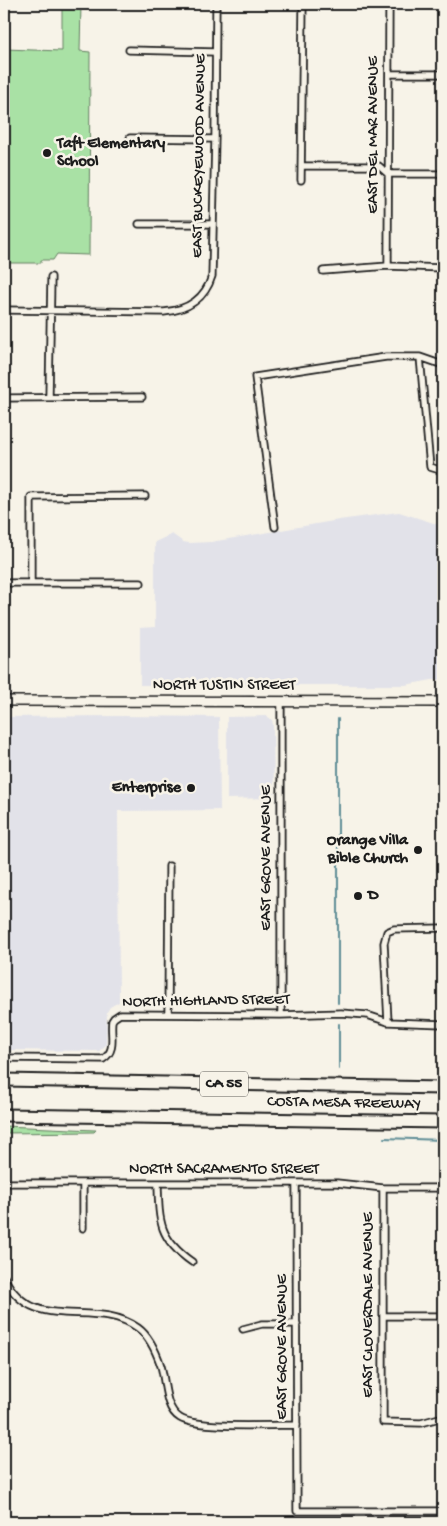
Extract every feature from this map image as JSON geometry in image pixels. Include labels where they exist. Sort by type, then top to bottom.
[{"type":"highway","name":"COSTA MESA FREEWAY","points":[[4,1080],[443,1088]]},
{"type":"highway","name":"COSTA MESA FREEWAY","points":[[4,1114],[360,1122],[443,1122]]},
{"type":"main road","name":"NORTH TUSTIN STREET","points":[[4,701],[443,702]]},
{"type":"street","name":"EAST BUCKEYEWOOD AVENUE","points":[[51,310],[177,311],[194,303],[204,293],[212,276],[216,4]]},
{"type":"street","points":[[301,180],[303,4]]},
{"type":"street","name":"EAST DEL MAR AVENUE","points":[[388,266],[389,4]]},
{"type":"street","points":[[129,50],[215,52]]},
{"type":"street","points":[[389,74],[443,74]]},
{"type":"street","points":[[130,138],[215,139]]},
{"type":"street","points":[[302,166],[379,166],[388,174],[443,174]]},
{"type":"street","points":[[139,224],[213,224]]},
{"type":"street","points":[[323,271],[388,266],[443,268]]},
{"type":"street","points":[[49,397],[51,277]]},
{"type":"street","points":[[4,310],[51,310]]},
{"type":"street","points":[[275,527],[254,377],[386,357],[420,358],[443,365]]},
{"type":"street","points":[[420,358],[430,467],[443,471]]},
{"type":"street","points":[[4,398],[142,397]]},
{"type":"street","points":[[31,583],[31,497],[145,496]]},
{"type":"street","points":[[4,583],[141,583]]},
{"type":"street","name":"EAST GROVE AVENUE","points":[[281,701],[281,1015]]},
{"type":"street","points":[[168,866],[168,1014]]},
{"type":"street","points":[[388,1022],[384,943],[387,932],[390,930],[443,928]]},
{"type":"street","name":"NORTH HIGHLAND STREET","points":[[4,1058],[103,1059],[108,1056],[111,1049],[111,1024],[116,1015],[356,1014],[367,1015],[388,1022],[443,1024]]},
{"type":"street","points":[[83,1183],[83,1228]]},
{"type":"street","name":"EAST GROVE AVENUE","points":[[296,1183],[298,1511],[443,1511]]},
{"type":"street","name":"NORTH SACRAMENTO STREET","points":[[4,1184],[338,1183],[382,1188],[443,1188]]},
{"type":"street","points":[[158,1184],[159,1213],[166,1237],[180,1253],[192,1262]]},
{"type":"street","name":"EAST CLOVERDALE AVENUE","points":[[382,1188],[383,1422],[421,1423],[443,1417]]},
{"type":"street","points":[[4,1277],[8,1286],[19,1299],[34,1308],[52,1313],[102,1314],[120,1318],[139,1329],[152,1344],[161,1366],[168,1404],[180,1418],[202,1425],[297,1425]]},
{"type":"street","points":[[383,1316],[443,1316]]},
{"type":"street","points":[[243,1330],[262,1324],[297,1324]]},
{"type":"shaded area","points":[[399,512],[443,526],[443,680],[405,685],[140,685],[140,628],[155,627],[155,542],[172,534],[183,542],[211,542],[339,520]]},
{"type":"shaded area","points":[[267,716],[272,720],[273,725],[274,798],[227,799],[227,717]]},
{"type":"shaded area","points":[[4,717],[219,717],[220,810],[118,811],[119,1002],[110,1007],[107,1012],[106,1045],[99,1051],[4,1050]]},
{"type":"green space","name":"Taft Elementary School","points":[[62,4],[81,4],[80,51],[90,52],[89,255],[57,254],[53,260],[41,260],[41,263],[4,263],[4,49],[62,51]]},
{"type":"green space","points":[[4,1126],[96,1130],[94,1132],[4,1133]]},
{"type":"waterway","points":[[338,719],[338,1003]]},
{"type":"waterway","points":[[339,1024],[339,1069]]},
{"type":"waterway","points":[[384,1138],[443,1140]]},
{"type":"place","name":"Taft Elementary School","points":[[47,153]]},
{"type":"place","name":"Enterprise","points":[[191,788]]},
{"type":"place","name":"Orange Villa Bible Church","points":[[418,850]]},
{"type":"place","name":"D","points":[[358,896]]}]
